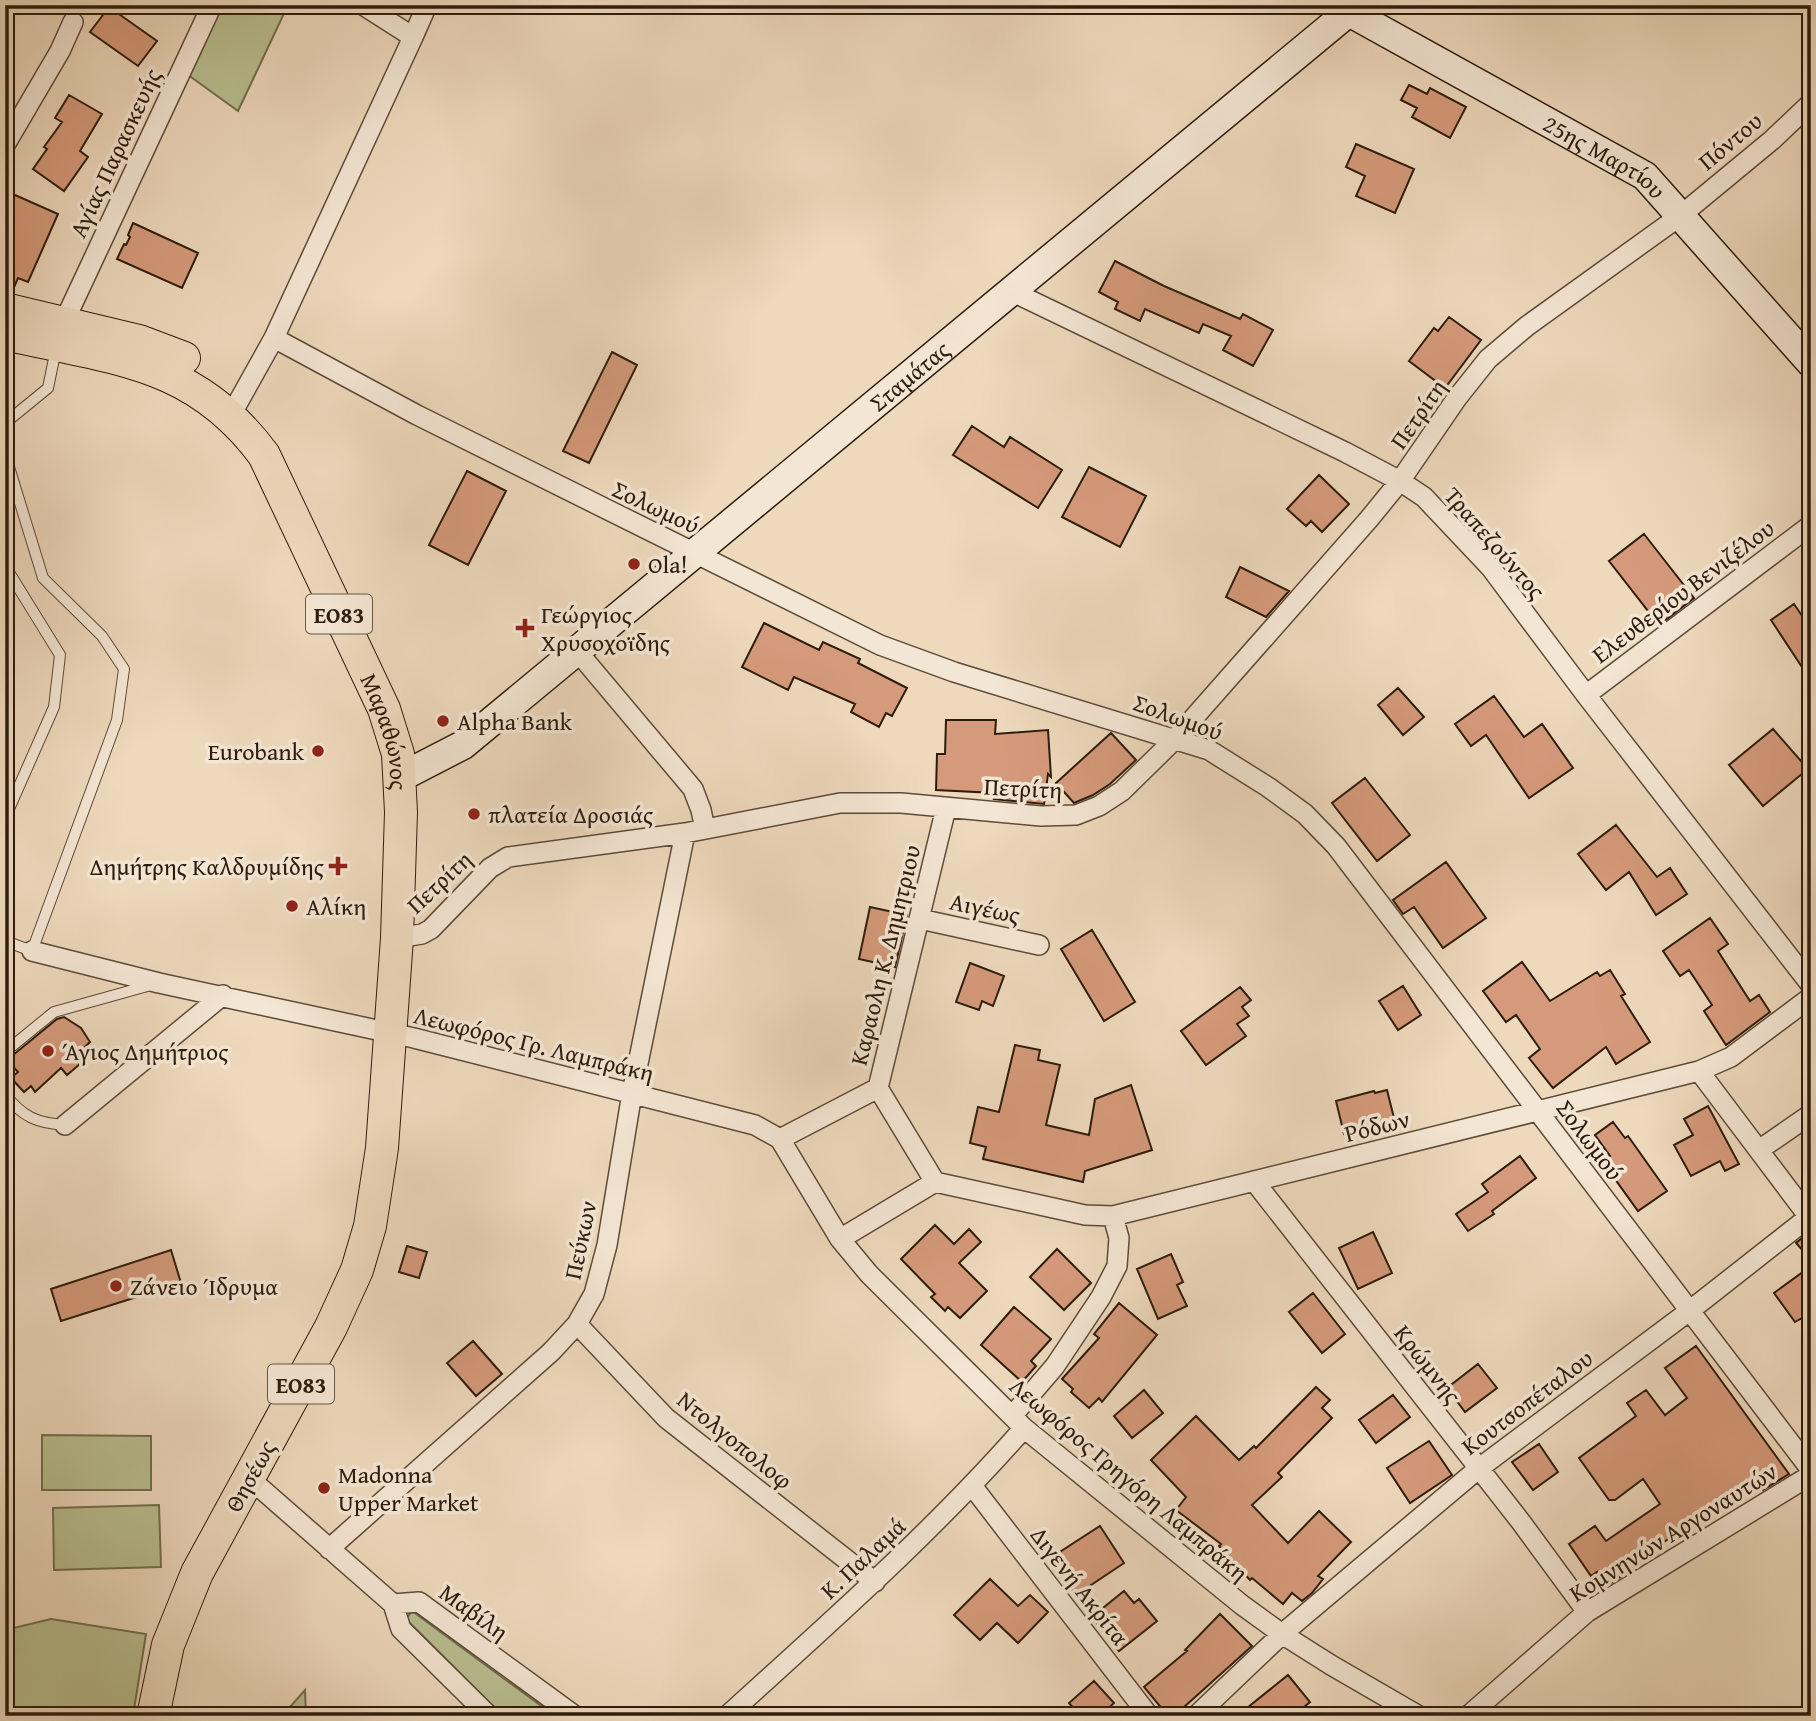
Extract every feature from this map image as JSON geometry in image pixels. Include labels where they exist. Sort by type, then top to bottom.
[{"type":"main road","name":"Μαραθώνος","points":[[13,324],[60,334],[165,373],[235,407],[264,455],[384,709],[395,740],[401,786],[397,938],[389,1035]]},
{"type":"main road","name":"Θησέως","points":[[153,1716],[168,1645],[197,1573],[331,1327],[357,1270],[370,1226],[382,1148],[389,1035]]},
{"type":"street","name":"Αγίας Παρασκευής","points":[[60,334],[212,5]]},
{"type":"street","points":[[363,5],[412,37]]},
{"type":"street","points":[[235,407],[274,338],[427,5]]},
{"type":"street","name":"25ης Μαρτίου","points":[[1353,8],[1645,176],[1811,363]]},
{"type":"street","name":"Σταμάτας","points":[[401,786],[463,745],[1353,8]]},
{"type":"street","points":[[5,145],[60,51],[73,22]]},
{"type":"street","name":"Πόντου","points":[[1680,215],[1772,140],[1811,103]]},
{"type":"street","name":"Πετρίτη","points":[[397,938],[422,934],[431,929],[490,868],[508,857],[685,833],[840,803],[901,803],[1041,816],[1076,815],[1099,806],[1122,791],[1175,739],[1400,481],[1457,398],[1489,359],[1527,326],[1680,215]]},
{"type":"street","name":"Τραπεζούντος","points":[[1013,292],[1345,452],[1424,497],[1491,568],[1811,985]]},
{"type":"street","name":"Σολωμού","points":[[274,338],[416,415],[880,645],[954,673],[1209,750],[1305,814],[1336,846],[1688,1312],[1811,1469]]},
{"type":"street","name":"Ελευθερίου Βενιζέλου","points":[[1586,695],[1811,525]]},
{"type":"street","points":[[577,651],[693,789],[705,829]]},
{"type":"street","name":"Καραολη Κ. Δημητριου","points":[[935,1182],[878,1088],[946,808]]},
{"type":"street","name":"Πεύκων","points":[[329,1549],[551,1352],[577,1324],[594,1294],[607,1245],[632,1093],[685,833]]},
{"type":"street","name":"Αιγέως","points":[[920,919],[1039,946]]},
{"type":"street","name":"Λεωφόρος Γρ. Λαμπράκη","points":[[32,951],[159,983],[223,995],[389,1035],[414,1038],[755,1125],[780,1139]]},
{"type":"street","points":[[65,1125],[223,995]]},
{"type":"street","name":"Ρόδων","points":[[935,1182],[1085,1215],[1113,1216],[1699,1071],[1731,1057],[1811,997]]},
{"type":"street","points":[[1699,1071],[1759,1150],[1811,1114]]},
{"type":"street","points":[[878,1088],[780,1139],[840,1239],[935,1182]]},
{"type":"street","name":"Κουτσοπέταλου","points":[[1196,1716],[1282,1634],[1478,1469],[1688,1312],[1809,1217],[1759,1150]]},
{"type":"street","name":"Κρώμνης","points":[[1254,1181],[1521,1522],[1587,1612]]},
{"type":"street","name":"Κ. Παλαμά","points":[[727,1716],[875,1581],[972,1487],[1101,1297],[1117,1266],[1119,1238],[1113,1216]]},
{"type":"street","name":"Λεωφόρος Γρηγόρη Λαμπράκη","points":[[840,1239],[869,1274],[1018,1422],[1242,1605],[1282,1634],[1419,1716]]},
{"type":"street","name":"Ντολγοπολοφ","points":[[577,1324],[666,1418],[875,1581]]},
{"type":"street","name":"Κομνηνών Αργοναυτών","points":[[1468,1716],[1587,1612],[1811,1475]]},
{"type":"street","points":[[249,1478],[393,1604],[401,1629],[489,1716]]},
{"type":"street","name":"Διγενή Ακρίτα","points":[[972,1487],[1149,1716]]},
{"type":"street","name":"Μαβίλη","points":[[393,1604],[419,1602],[575,1716]]},
{"type":"lane","points":[[5,942],[32,951],[117,720],[124,669],[102,635],[43,579],[9,467],[6,434],[8,425],[16,414],[48,388],[60,334]]},
{"type":"lane","points":[[5,566],[60,655],[54,707],[5,818]]},
{"type":"lane","points":[[5,1052],[54,1012],[159,983]]},
{"type":"lane","points":[[5,1094],[13,1105],[39,1123],[65,1125]]},
{"type":"green space","points":[[217,5],[288,5],[238,111],[184,72]]},
{"type":"green space","points":[[42,1435],[151,1436],[151,1490],[42,1490]]},
{"type":"green space","points":[[159,1505],[161,1567],[54,1570],[53,1508]]},
{"type":"green space","points":[[412,1611],[555,1716],[503,1716],[406,1619]]},
{"type":"green space","points":[[51,1619],[146,1634],[133,1716],[5,1716],[5,1630]]},
{"type":"green space","points":[[305,1690],[306,1716],[282,1716]]},
{"type":"building","points":[[109,7],[157,41],[138,66],[90,32]]},
{"type":"building","points":[[1409,85],[1427,94],[1430,88],[1466,107],[1450,138],[1412,117],[1417,108],[1401,100]]},
{"type":"building","points":[[69,95],[102,114],[80,151],[88,157],[64,191],[33,169],[47,149],[44,147],[62,122],[55,118]]},
{"type":"building","points":[[1356,144],[1414,169],[1395,213],[1356,196],[1365,176],[1346,167]]},
{"type":"building","points":[[15,195],[58,214],[28,282],[18,278],[12,292],[5,291],[5,215]]},
{"type":"building","points":[[133,223],[198,253],[182,288],[117,259],[130,237],[128,235]]},
{"type":"building","points":[[1115,261],[1164,286],[1240,319],[1243,314],[1273,330],[1253,366],[1223,350],[1231,336],[1203,324],[1199,333],[1145,309],[1140,321],[1115,309],[1118,302],[1099,292]]},
{"type":"building","points":[[1449,317],[1481,340],[1445,388],[1409,361],[1434,328],[1438,331]]},
{"type":"building","points":[[612,352],[637,365],[589,463],[563,451]]},
{"type":"building","points":[[972,426],[1004,447],[1010,437],[1062,470],[1038,508],[953,455]]},
{"type":"building","points":[[1089,467],[1146,496],[1120,547],[1062,517]]},
{"type":"building","points":[[467,471],[506,491],[468,565],[429,545]]},
{"type":"building","points":[[1319,475],[1349,504],[1322,532],[1311,521],[1306,526],[1287,509]]},
{"type":"building","points":[[1644,534],[1694,598],[1659,625],[1609,561]]},
{"type":"building","points":[[1240,567],[1289,591],[1266,617],[1226,597]]},
{"type":"building","points":[[1794,604],[1811,629],[1811,661],[1802,667],[1771,620]]},
{"type":"building","points":[[764,623],[819,650],[823,642],[860,659],[858,663],[907,688],[892,716],[886,713],[879,727],[851,712],[855,704],[794,677],[788,690],[742,667]]},
{"type":"building","points":[[1398,688],[1424,717],[1403,735],[1378,705]]},
{"type":"building","points":[[1494,696],[1524,737],[1542,724],[1573,768],[1529,798],[1486,735],[1471,746],[1455,724]]},
{"type":"building","points":[[946,720],[996,720],[995,734],[1048,730],[1051,777],[1048,774],[1044,804],[994,799],[995,793],[936,790],[937,754],[945,754]]},
{"type":"building","points":[[1773,729],[1808,769],[1763,806],[1729,765]]},
{"type":"building","points":[[1111,733],[1136,760],[1110,784],[1074,803],[1056,783]]},
{"type":"building","points":[[1365,778],[1410,835],[1377,861],[1332,803]]},
{"type":"building","points":[[1616,825],[1657,877],[1670,868],[1687,894],[1656,915],[1629,872],[1606,890],[1578,854]]},
{"type":"building","points":[[1446,862],[1486,918],[1443,948],[1414,907],[1403,914],[1393,900]]},
{"type":"building","points":[[870,907],[907,915],[895,967],[859,959]]},
{"type":"building","points":[[1710,918],[1728,944],[1718,951],[1750,1001],[1759,995],[1770,1012],[1726,1045],[1704,1011],[1712,1005],[1689,970],[1680,976],[1663,951]]},
{"type":"building","points":[[1092,930],[1135,1002],[1104,1021],[1061,949]]},
{"type":"building","points":[[1522,962],[1550,1001],[1597,972],[1600,976],[1610,970],[1625,994],[1621,996],[1650,1042],[1616,1064],[1606,1047],[1553,1088],[1529,1058],[1540,1049],[1516,1015],[1506,1022],[1483,991]]},
{"type":"building","points":[[970,963],[1004,976],[993,1006],[982,1001],[979,1010],[956,1002]]},
{"type":"building","points":[[1403,986],[1421,1015],[1398,1030],[1379,1001]]},
{"type":"building","points":[[1240,987],[1251,1000],[1242,1007],[1249,1016],[1237,1024],[1246,1036],[1206,1065],[1181,1031]]},
{"type":"building","name":"Άγιος Δημήτριος","points":[[64,1017],[81,1028],[90,1042],[74,1057],[80,1064],[67,1075],[61,1068],[35,1092],[31,1086],[24,1092],[11,1078],[18,1072],[7,1060],[57,1019]]},
{"type":"building","points":[[1015,1045],[1040,1050],[1038,1060],[1060,1065],[1046,1125],[1089,1135],[1095,1099],[1131,1085],[1152,1150],[1085,1171],[1083,1182],[983,1159],[986,1147],[970,1143],[978,1107],[999,1112]]},
{"type":"building","points":[[1387,1090],[1395,1122],[1344,1134],[1336,1101]]},
{"type":"building","points":[[1708,1106],[1739,1164],[1725,1171],[1720,1161],[1691,1176],[1674,1145],[1693,1135],[1684,1119]]},
{"type":"building","points":[[1613,1122],[1625,1138],[1628,1136],[1667,1191],[1638,1211],[1602,1161],[1610,1156],[1595,1135]]},
{"type":"building","points":[[1520,1156],[1536,1178],[1492,1211],[1494,1214],[1468,1231],[1456,1214],[1488,1192],[1482,1184]]},
{"type":"building","points":[[935,1225],[954,1244],[969,1229],[981,1242],[959,1263],[987,1291],[960,1318],[948,1307],[945,1311],[931,1297],[935,1294],[901,1259]]},
{"type":"building","points":[[1811,1231],[1811,1260],[1796,1243]]},
{"type":"building","points":[[1373,1232],[1392,1273],[1358,1289],[1339,1248]]},
{"type":"building","points":[[407,1246],[427,1252],[419,1278],[399,1272]]},
{"type":"building","points":[[1057,1249],[1091,1283],[1064,1310],[1030,1277]]},
{"type":"building","name":"Ζάνειο Ίδρυμα","points":[[171,1250],[181,1283],[61,1321],[51,1289]]},
{"type":"building","points":[[1171,1254],[1183,1282],[1177,1285],[1187,1306],[1158,1319],[1137,1269]]},
{"type":"building","points":[[1811,1266],[1811,1330],[1802,1318],[1795,1322],[1774,1293]]},
{"type":"building","points":[[1313,1293],[1345,1334],[1322,1353],[1289,1312]]},
{"type":"building","points":[[1119,1303],[1157,1335],[1102,1402],[1099,1398],[1089,1408],[1071,1392],[1073,1389],[1062,1379],[1099,1338],[1094,1334]]},
{"type":"building","points":[[1014,1307],[1051,1339],[1031,1361],[1036,1366],[1022,1382],[981,1345]]},
{"type":"building","points":[[473,1341],[502,1374],[476,1396],[447,1363]]},
{"type":"building","points":[[1696,1346],[1789,1474],[1763,1490],[1756,1481],[1661,1544],[1663,1546],[1606,1586],[1597,1572],[1591,1576],[1569,1544],[1595,1526],[1606,1541],[1660,1504],[1643,1479],[1615,1500],[1609,1500],[1579,1458],[1636,1416],[1627,1403],[1646,1390],[1665,1415],[1687,1398],[1665,1368]]},
{"type":"building","points":[[1478,1364],[1497,1388],[1465,1412],[1447,1388]]},
{"type":"building","points":[[1316,1387],[1330,1400],[1322,1408],[1332,1418],[1278,1473],[1282,1477],[1252,1505],[1288,1543],[1319,1511],[1351,1542],[1318,1576],[1323,1579],[1312,1593],[1302,1601],[1292,1593],[1283,1604],[1252,1578],[1250,1580],[1219,1546],[1221,1544],[1176,1510],[1186,1497],[1151,1460],[1196,1416],[1239,1460],[1254,1446],[1256,1448]]},
{"type":"building","points":[[1144,1390],[1163,1413],[1132,1438],[1114,1416]]},
{"type":"building","points":[[1393,1395],[1410,1417],[1376,1443],[1359,1420]]},
{"type":"building","points":[[1429,1441],[1452,1475],[1410,1503],[1387,1468]]},
{"type":"building","points":[[1539,1444],[1558,1472],[1533,1490],[1512,1462]]},
{"type":"building","points":[[1100,1526],[1124,1563],[1076,1595],[1052,1557]]},
{"type":"building","points":[[990,1579],[1018,1606],[1030,1595],[1048,1612],[1018,1643],[997,1623],[980,1640],[954,1615]]},
{"type":"building","points":[[1124,1591],[1134,1603],[1139,1599],[1157,1621],[1119,1651],[1092,1617]]},
{"type":"building","points":[[1220,1614],[1252,1646],[1174,1716],[1168,1716],[1144,1687],[1187,1651],[1185,1650]]},
{"type":"building","points":[[1288,1675],[1310,1702],[1293,1716],[1237,1716]]},
{"type":"building","points":[[1094,1681],[1114,1703],[1100,1716],[1080,1716],[1069,1703]]},
{"type":"place","name":"Ola!","points":[[634,564]]},
{"type":"place","name":"Γεώργιος Χρυσοχοϊδης","points":[[525,628]]},
{"type":"place","name":"Alpha Bank","points":[[443,721]]},
{"type":"place","name":"Eurobank","points":[[318,751]]},
{"type":"place","name":"πλατεία Δροσιάς","points":[[474,814]]},
{"type":"place","name":"Δημήτρης Καλδρυμίδης","points":[[338,866]]},
{"type":"place","name":"Αλίκη","points":[[292,906]]},
{"type":"place","name":"Άγιος Δημήτριος","points":[[48,1051]]},
{"type":"place","name":"Ζάνειο Ίδρυμα","points":[[116,1286]]},
{"type":"place","name":"Madonna Upper Market","points":[[324,1488]]}]
